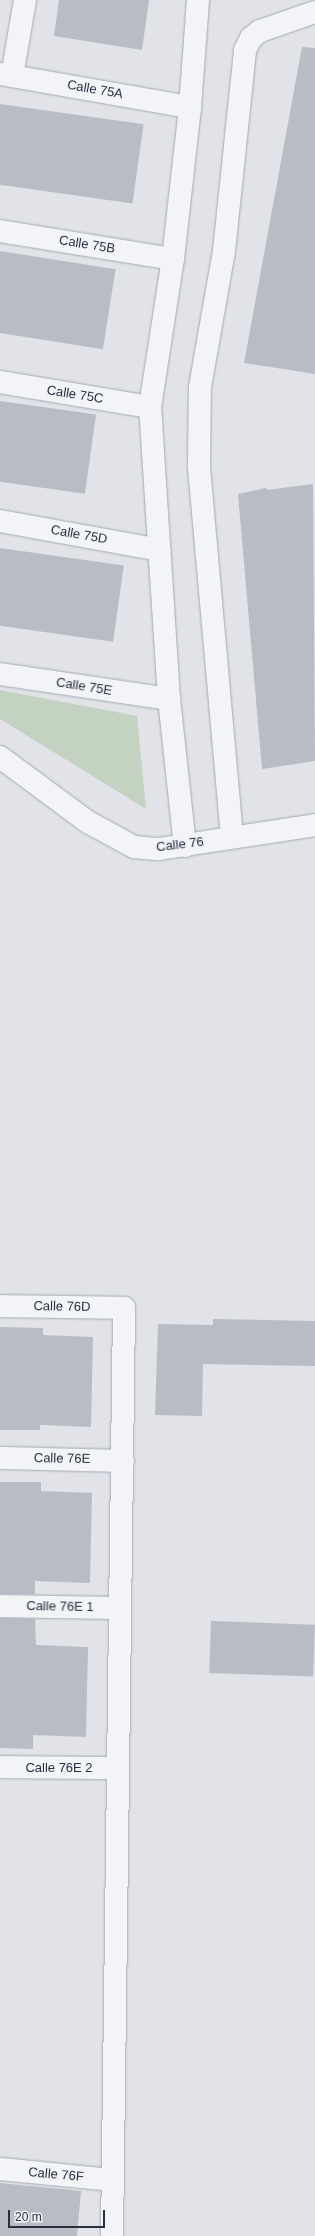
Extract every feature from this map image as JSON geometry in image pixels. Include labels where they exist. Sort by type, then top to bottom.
[{"type":"street","points":[[6,75],[25,0]]},
{"type":"street","points":[[185,846],[169,699],[150,407],[173,259],[190,107],[198,0]]},
{"type":"street","points":[[232,838],[199,464],[200,388],[224,251],[245,50],[252,38],[260,31],[315,12]]},
{"type":"street","name":"Calle 75A","points":[[6,75],[190,107]]},
{"type":"street","name":"Calle 75B","points":[[0,230],[173,259]]},
{"type":"street","name":"Calle 75C","points":[[0,382],[150,407]]},
{"type":"street","name":"Calle 75D","points":[[0,520],[159,550]]},
{"type":"street","name":"Calle 75E","points":[[0,674],[169,699]]},
{"type":"street","name":"Calle 76","points":[[0,757],[88,822],[134,848],[159,849],[185,846],[315,825]]},
{"type":"street","name":"Calle 76D","points":[[0,1306],[124,1308],[123,1461]]},
{"type":"street","name":"Calle 76E","points":[[0,1458],[123,1461]]},
{"type":"street","points":[[112,2236],[123,1461]]},
{"type":"street","name":"Calle 76E 1","points":[[0,1606],[120,1608]]},
{"type":"street","name":"Calle 76E 2","points":[[0,1767],[118,1768]]},
{"type":"street","name":"Calle 76F","points":[[0,2170],[112,2180]]},
{"type":"green space","points":[[0,690],[137,716],[146,809],[0,719]]},
{"type":"building","points":[[59,0],[149,0],[142,50],[54,36]]},
{"type":"building","points":[[302,47],[315,48],[315,374],[244,363]]},
{"type":"building","points":[[0,104],[144,124],[132,203],[0,185]]},
{"type":"building","points":[[0,251],[116,269],[103,349],[0,333]]},
{"type":"building","points":[[0,401],[96,414],[85,494],[0,482]]},
{"type":"building","points":[[313,484],[315,761],[262,769],[238,494],[266,488],[267,490]]},
{"type":"building","points":[[0,548],[124,565],[113,642],[0,626]]},
{"type":"building","points":[[213,1319],[315,1321],[315,1366],[203,1364],[202,1416],[155,1415],[158,1324],[213,1325]]},
{"type":"building","points":[[0,1327],[43,1328],[43,1335],[93,1337],[91,1427],[40,1425],[40,1430],[0,1430]]},
{"type":"building","points":[[0,1482],[41,1482],[41,1491],[92,1493],[90,1583],[35,1581],[35,1594],[0,1594]]},
{"type":"building","points":[[0,1618],[35,1619],[36,1645],[88,1647],[86,1737],[33,1735],[33,1749],[0,1748]]},
{"type":"building","points":[[211,1621],[315,1625],[313,1677],[209,1673]]},
{"type":"building","points":[[0,2183],[81,2191],[77,2236],[0,2236]]}]
